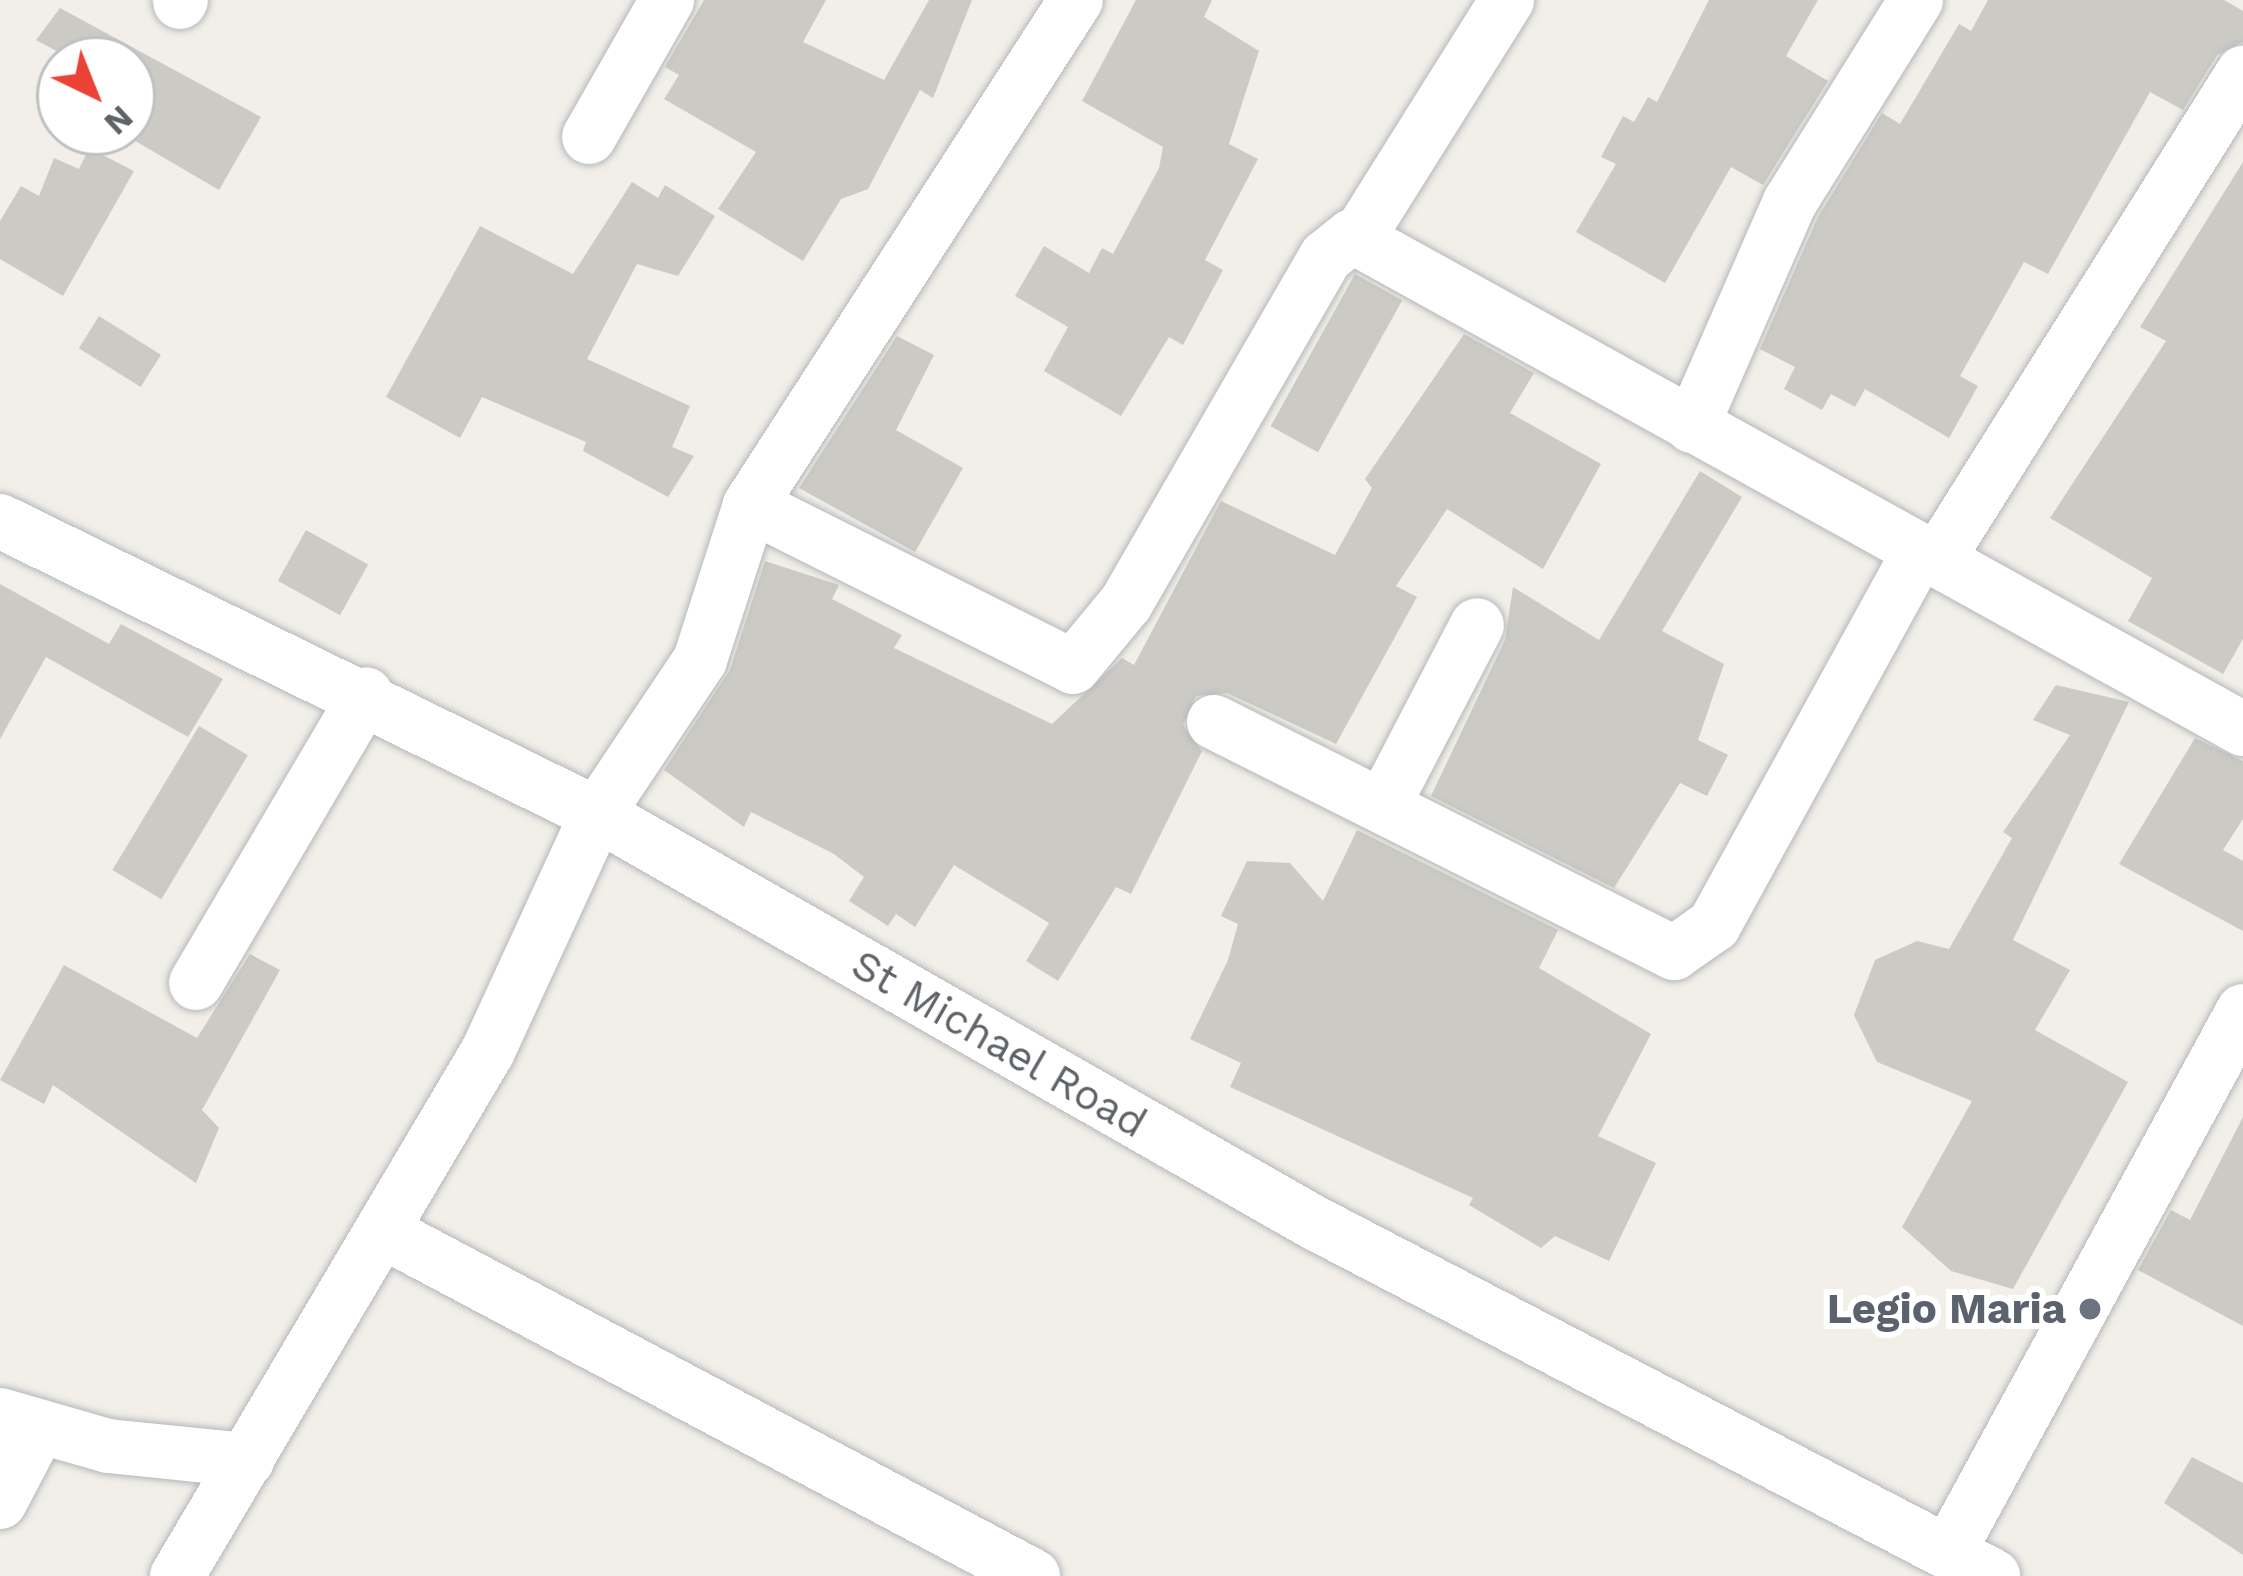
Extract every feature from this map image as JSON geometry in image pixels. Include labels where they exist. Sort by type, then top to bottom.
[{"type":"street","points":[[590,137],[668,0]]},
{"type":"street","points":[[177,1576],[488,1051],[597,814],[700,660],[750,505],[1076,0]]},
{"type":"street","points":[[750,505],[1073,667],[1126,603],[1326,257],[1361,233],[1507,0]]},
{"type":"street","points":[[1692,426],[1790,202],[1916,0]]},
{"type":"street","points":[[1214,722],[1385,800],[1674,952],[1696,946],[1929,554],[2243,74]]},
{"type":"street","points":[[1361,233],[1692,426],[2239,718]]},
{"type":"street","name":"St Michael Road","points":[[0,521],[366,694],[597,814],[1313,1222],[1971,1563]]},
{"type":"street","points":[[1385,800],[1477,625]]},
{"type":"street","points":[[196,983],[366,694]]},
{"type":"street","points":[[1971,1563],[2243,1011]]},
{"type":"street","points":[[382,1231],[1033,1576]]},
{"type":"street","points":[[0,1502],[18,1424],[247,1460]]},
{"type":"building","points":[[704,0],[826,0],[803,42],[884,80],[929,0],[972,0],[933,98],[920,90],[868,189],[841,199],[803,261],[718,209],[756,152],[664,99],[679,75],[665,67]]},
{"type":"building","points":[[1136,0],[1212,0],[1204,17],[1259,51],[1229,144],[1258,159],[1205,260],[1223,270],[1183,345],[1169,337],[1121,416],[1044,371],[1068,327],[1015,296],[1044,246],[1089,273],[1102,248],[1113,254],[1159,168],[1163,147],[1082,101]]},
{"type":"building","points":[[1709,0],[1818,0],[1786,56],[1828,81],[1763,185],[1731,167],[1665,283],[1576,232],[1616,164],[1601,157],[1623,116],[1634,122],[1648,97],[1657,102]]},
{"type":"building","points":[[1988,0],[2224,0],[2243,11],[2243,42],[2217,55],[2183,110],[2150,92],[2048,274],[2024,262],[1960,376],[1978,386],[1949,438],[1865,389],[1855,407],[1831,394],[1822,410],[1784,389],[1795,367],[1760,349],[1818,217],[1882,113],[1900,124],[1959,24],[1971,31]]},
{"type":"building","points":[[60,8],[112,36],[39,36]]},
{"type":"building","points":[[156,60],[261,117],[219,190],[156,153]]},
{"type":"building","points":[[85,156],[105,156],[134,171],[63,296],[0,259],[0,221],[21,186],[39,196],[54,158],[79,169]]},
{"type":"building","points":[[2243,162],[2243,639],[2223,674],[2128,621],[2152,578],[2050,518],[2166,341],[2140,327]]},
{"type":"building","points":[[632,182],[658,198],[665,185],[715,216],[678,276],[637,264],[587,359],[690,406],[672,447],[694,456],[668,497],[583,451],[586,442],[482,397],[460,438],[386,397],[480,226],[573,274]]},
{"type":"building","points":[[1355,274],[1402,300],[1318,452],[1271,426]]},
{"type":"building","points":[[99,316],[161,355],[141,387],[79,348]]},
{"type":"building","points":[[1464,334],[1534,373],[1510,413],[1601,464],[1543,569],[1447,509],[1396,586],[1417,597],[1336,744],[1227,693],[1196,696],[1183,725],[1202,751],[1131,894],[1116,887],[1058,981],[1026,961],[1049,923],[954,865],[915,927],[896,914],[888,926],[849,901],[864,877],[834,854],[751,812],[744,827],[664,770],[730,670],[765,561],[839,585],[832,599],[902,635],[894,648],[1052,724],[1122,658],[1134,665],[1221,501],[1335,555],[1372,488],[1365,479]]},
{"type":"building","points":[[897,336],[934,355],[896,430],[963,468],[915,552],[799,488]]},
{"type":"building","points":[[1700,471],[1742,497],[1662,631],[1724,664],[1698,740],[1728,755],[1707,796],[1680,783],[1614,888],[1431,796],[1505,640],[1513,587],[1599,640]]},
{"type":"building","points":[[306,530],[368,564],[340,615],[278,581]]},
{"type":"building","points":[[0,584],[109,644],[121,624],[223,679],[188,737],[46,657],[0,739]]},
{"type":"building","points":[[2056,685],[2129,702],[2013,940],[2070,970],[2035,1030],[2128,1082],[2013,1289],[1951,1271],[1902,1227],[1972,1101],[1877,1062],[1854,1015],[1875,960],[1917,941],[1949,949],[2012,838],[2003,832],[2070,735],[2033,720]]},
{"type":"building","points":[[199,726],[248,755],[161,899],[112,870]]},
{"type":"building","points":[[2195,738],[2243,761],[2243,819],[2223,850],[2243,861],[2243,931],[2119,864]]},
{"type":"building","points":[[1357,830],[1558,930],[1539,968],[1651,1034],[1598,1136],[1656,1163],[1609,1261],[1555,1236],[1541,1248],[1469,1205],[1473,1198],[1230,1087],[1241,1063],[1190,1039],[1228,960],[1238,924],[1221,916],[1247,861],[1290,863],[1323,901]]},
{"type":"building","points":[[250,954],[280,970],[202,1110],[219,1128],[196,1183],[53,1085],[44,1104],[0,1080],[64,965],[197,1038]]},
{"type":"building","points":[[2243,1117],[2243,1326],[2138,1270],[2171,1210],[2190,1220]]},
{"type":"building","points":[[2192,1457],[2243,1483],[2243,1555],[2164,1503]]},
{"type":"place","name":"Legio Maria","points":[[2090,1309]]}]
